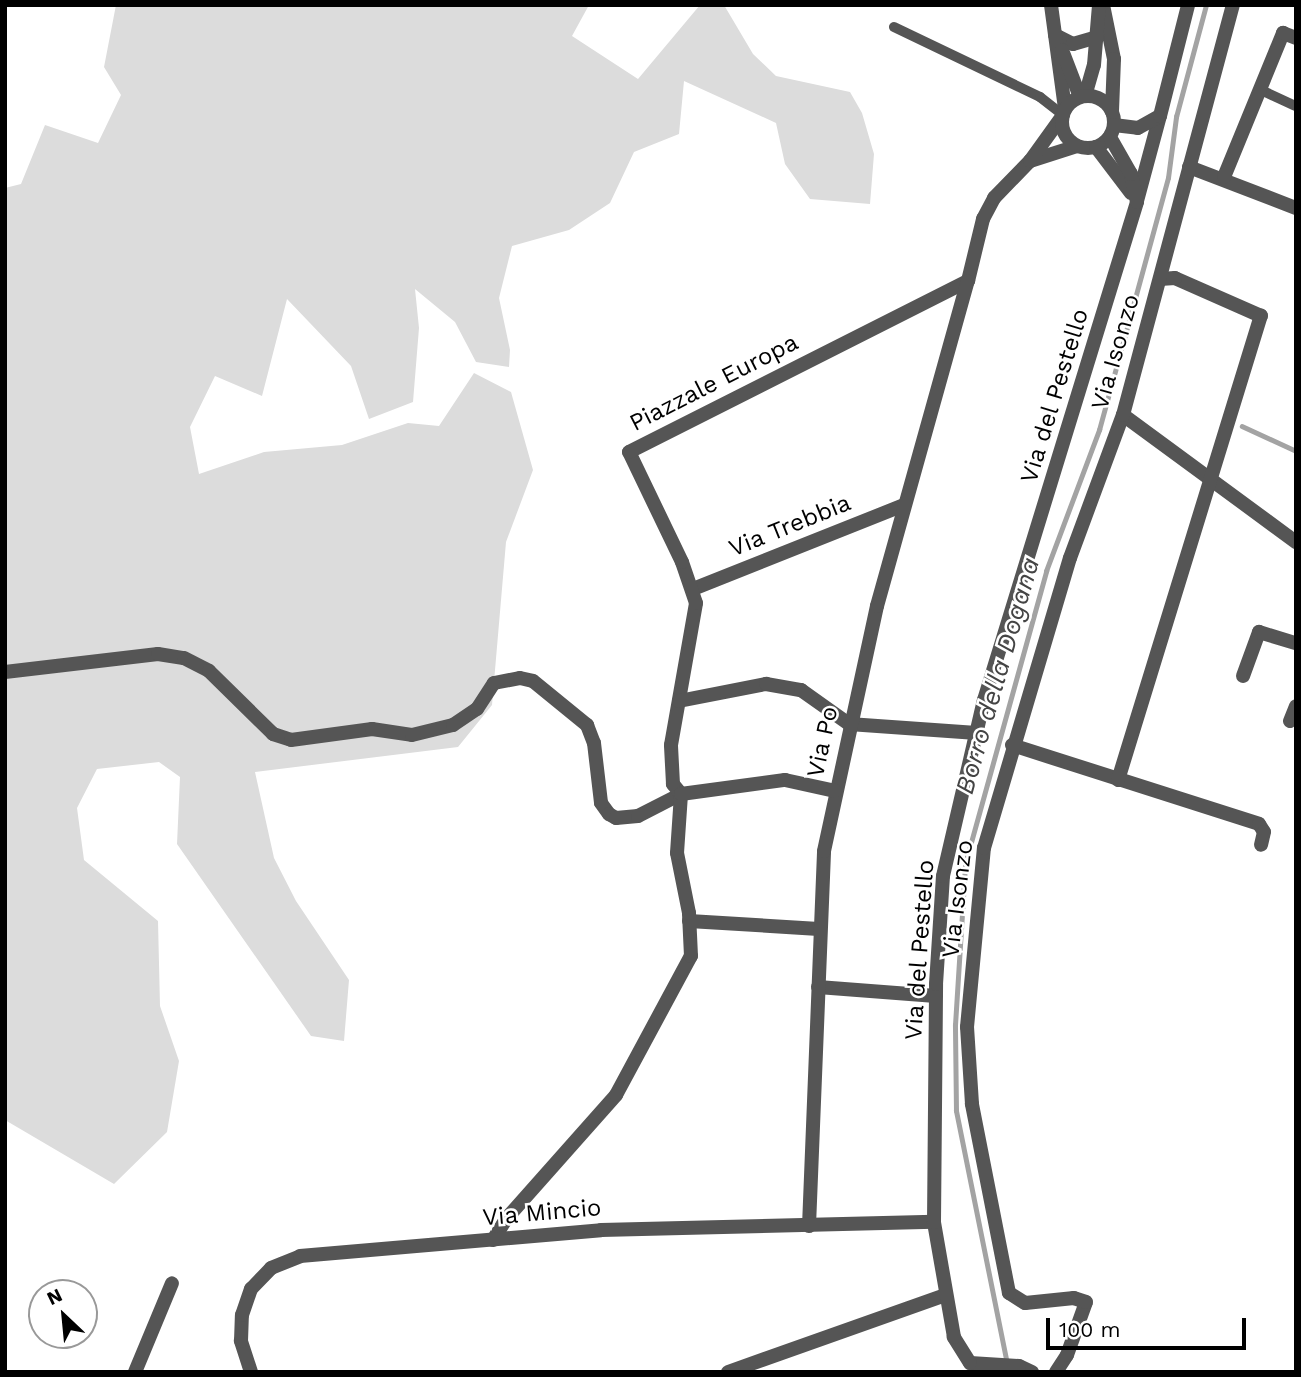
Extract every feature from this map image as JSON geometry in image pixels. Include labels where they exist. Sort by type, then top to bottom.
[{"type":"street","points":[[1051,5],[1066,136],[1077,146]]},
{"type":"street","points":[[968,281],[983,219],[993,198],[1030,161],[1064,112],[1083,97],[1098,37],[1101,5]]},
{"type":"street","points":[[1096,147],[1112,125],[1114,59],[1101,5]]},
{"type":"street","name":"Via del Pestello","points":[[1026,1369],[992,1366],[967,1368],[954,1337],[946,1295],[934,1222],[936,996],[943,876],[977,733],[1137,202],[1188,5]]},
{"type":"street","name":"Via Isonzo","points":[[1056,1372],[1067,1355],[1086,1302],[1074,1298],[1025,1303],[1009,1293],[981,1169],[972,1104],[967,1027],[984,848],[1012,745],[1070,558],[1124,415],[1233,5]]},
{"type":"street","points":[[894,26],[1040,97],[1064,112]]},
{"type":"street","points":[[1224,177],[1283,33],[1296,38]]},
{"type":"street","points":[[1055,35],[1073,44],[1098,37]]},
{"type":"street","points":[[1055,35],[1083,97]]},
{"type":"street","points":[[1261,90],[1296,106]]},
{"type":"street","points":[[1083,97],[1101,99],[1131,174],[1137,202]]},
{"type":"street","points":[[1112,125],[1138,128],[1160,116]]},
{"type":"street","points":[[1030,161],[1077,146],[1096,147]]},
{"type":"street","points":[[1096,147],[1137,202]]},
{"type":"street","points":[[1189,167],[1224,177],[1296,208]]},
{"type":"street","points":[[1118,780],[1261,316],[1175,278],[1160,279]]},
{"type":"street","name":"Via Po","points":[[809,1226],[824,852],[849,724],[904,505],[968,281]]},
{"type":"street","name":"Piazzale Europa","points":[[493,1240],[506,1219],[616,1095],[691,956],[690,921],[677,853],[681,794],[673,784],[671,745],[692,638],[693,589],[629,452],[968,281]]},
{"type":"street","points":[[1124,415],[1209,481],[1296,542]]},
{"type":"street","name":"Via Trebbia","points":[[693,589],[904,505]]},
{"type":"street","points":[[1243,676],[1259,632],[1296,643]]},
{"type":"street","points":[[5,672],[158,654],[184,658],[209,671],[273,734],[304,741],[372,729],[411,735],[453,725],[477,709],[494,683],[520,677],[533,681],[587,725],[594,743],[599,796],[609,814],[616,818],[638,816],[681,794],[785,780],[835,791]]},
{"type":"street","points":[[679,701],[766,684],[801,690],[849,724],[977,733]]},
{"type":"street","points":[[1290,722],[1296,706]]},
{"type":"street","points":[[1012,745],[1259,824],[1264,832],[1261,845]]},
{"type":"street","points":[[690,921],[819,929]]},
{"type":"street","points":[[818,987],[936,996]]},
{"type":"street","name":"Via Mincio","points":[[251,1372],[241,1341],[242,1315],[251,1289],[271,1268],[300,1256],[601,1230],[934,1222]]},
{"type":"street","points":[[135,1372],[172,1283]]},
{"type":"street","points":[[728,1372],[946,1295]]},
{"type":"shaded area","points":[[116,5],[589,5],[572,36],[638,79],[700,5],[724,5],[753,54],[776,76],[850,92],[862,113],[874,154],[870,204],[810,199],[785,164],[776,123],[684,81],[679,134],[634,152],[610,203],[569,230],[512,246],[499,298],[510,350],[509,367],[476,362],[455,322],[415,289],[419,328],[413,402],[369,419],[351,366],[287,299],[262,396],[215,376],[190,427],[199,474],[264,452],[342,445],[408,423],[439,426],[474,373],[511,392],[533,470],[506,542],[492,705],[458,747],[255,772],[274,858],[296,901],[349,980],[344,1041],[311,1036],[177,844],[180,777],[159,762],[97,769],[77,808],[84,860],[158,921],[160,1006],[179,1061],[167,1132],[114,1184],[5,1120],[5,188],[21,184],[45,125],[98,143],[121,95],[104,67]]},
{"type":"waterway","name":"Borro della Dogana","points":[[1007,1364],[956,1111],[955,1025],[965,864],[1046,571],[1099,430],[1168,178],[1176,117],[1206,5]]},
{"type":"waterway","points":[[1242,426],[1296,451]]}]
